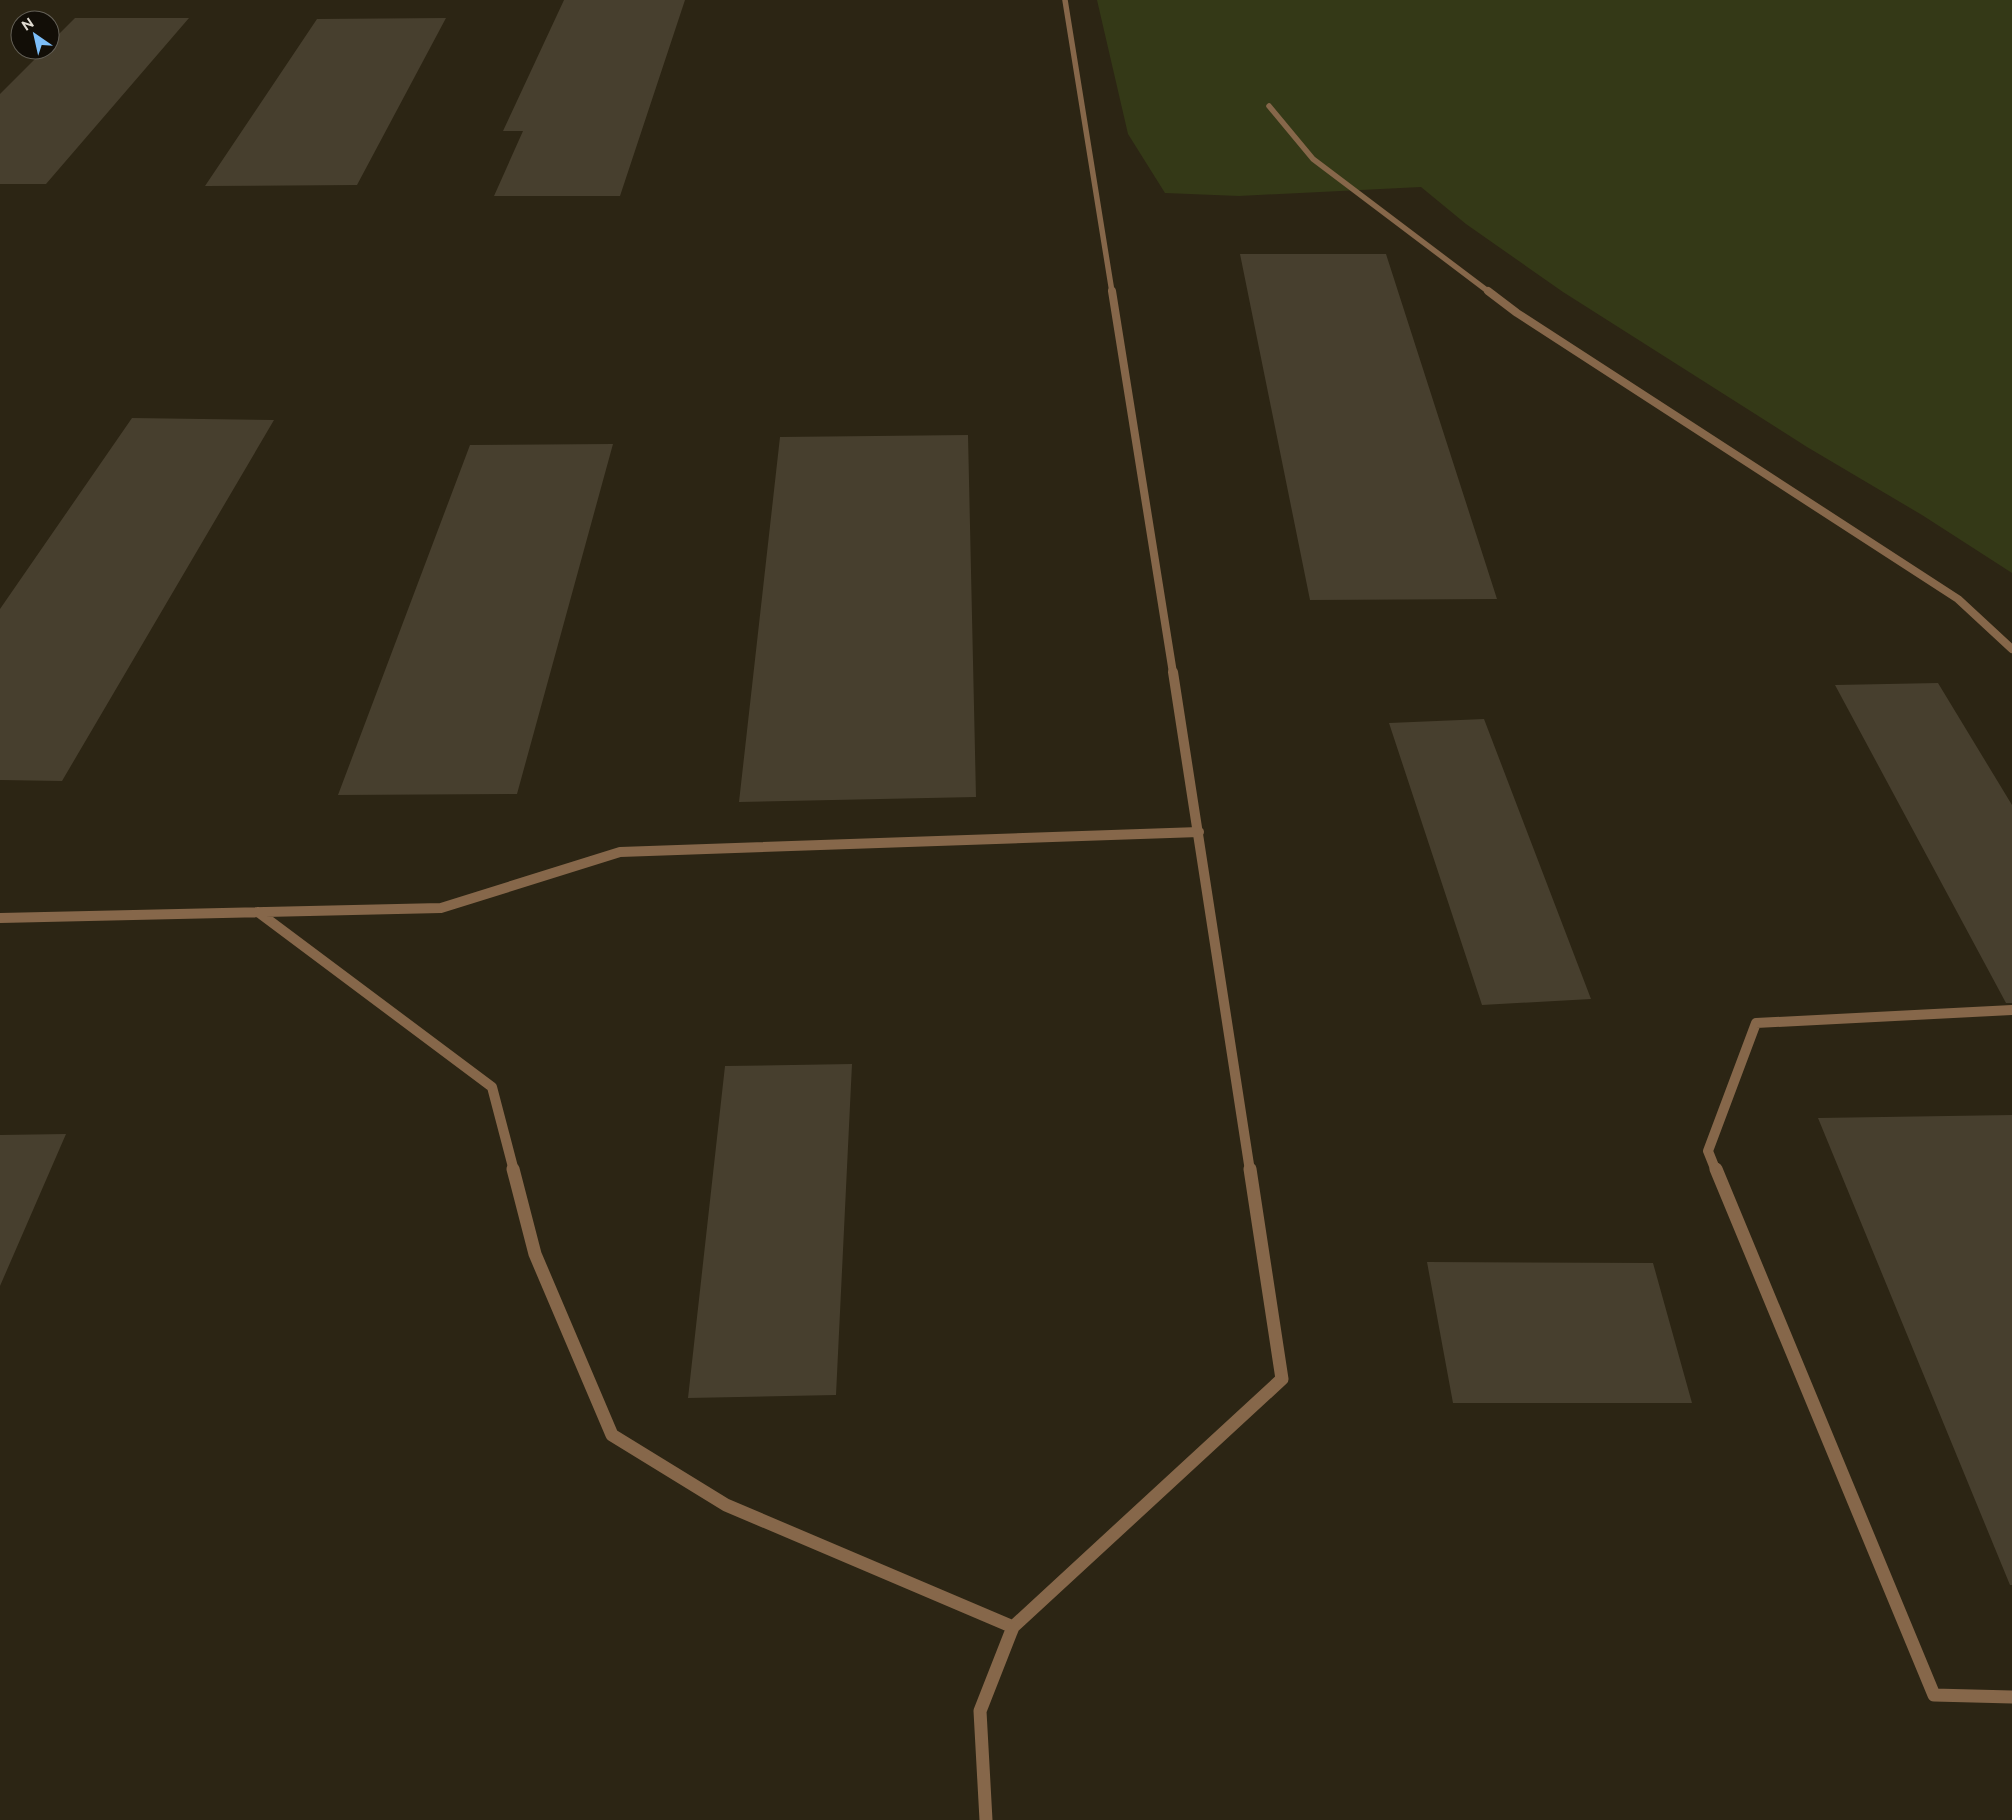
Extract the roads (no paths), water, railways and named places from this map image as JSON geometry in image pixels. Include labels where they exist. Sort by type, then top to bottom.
[{"type":"lane","points":[[986,1820],[980,1711],[1013,1627],[1282,1380],[1199,832],[1065,0]]},
{"type":"lane","points":[[1269,106],[1313,160],[1517,313],[1958,599],[2012,648]]},
{"type":"lane","points":[[0,918],[442,908],[620,852],[1199,832]]},
{"type":"lane","points":[[258,912],[492,1087],[535,1254],[612,1435],[726,1505],[1013,1627]]},
{"type":"lane","points":[[2012,1010],[1756,1023],[1708,1151],[1934,1695],[2012,1697]]}]
